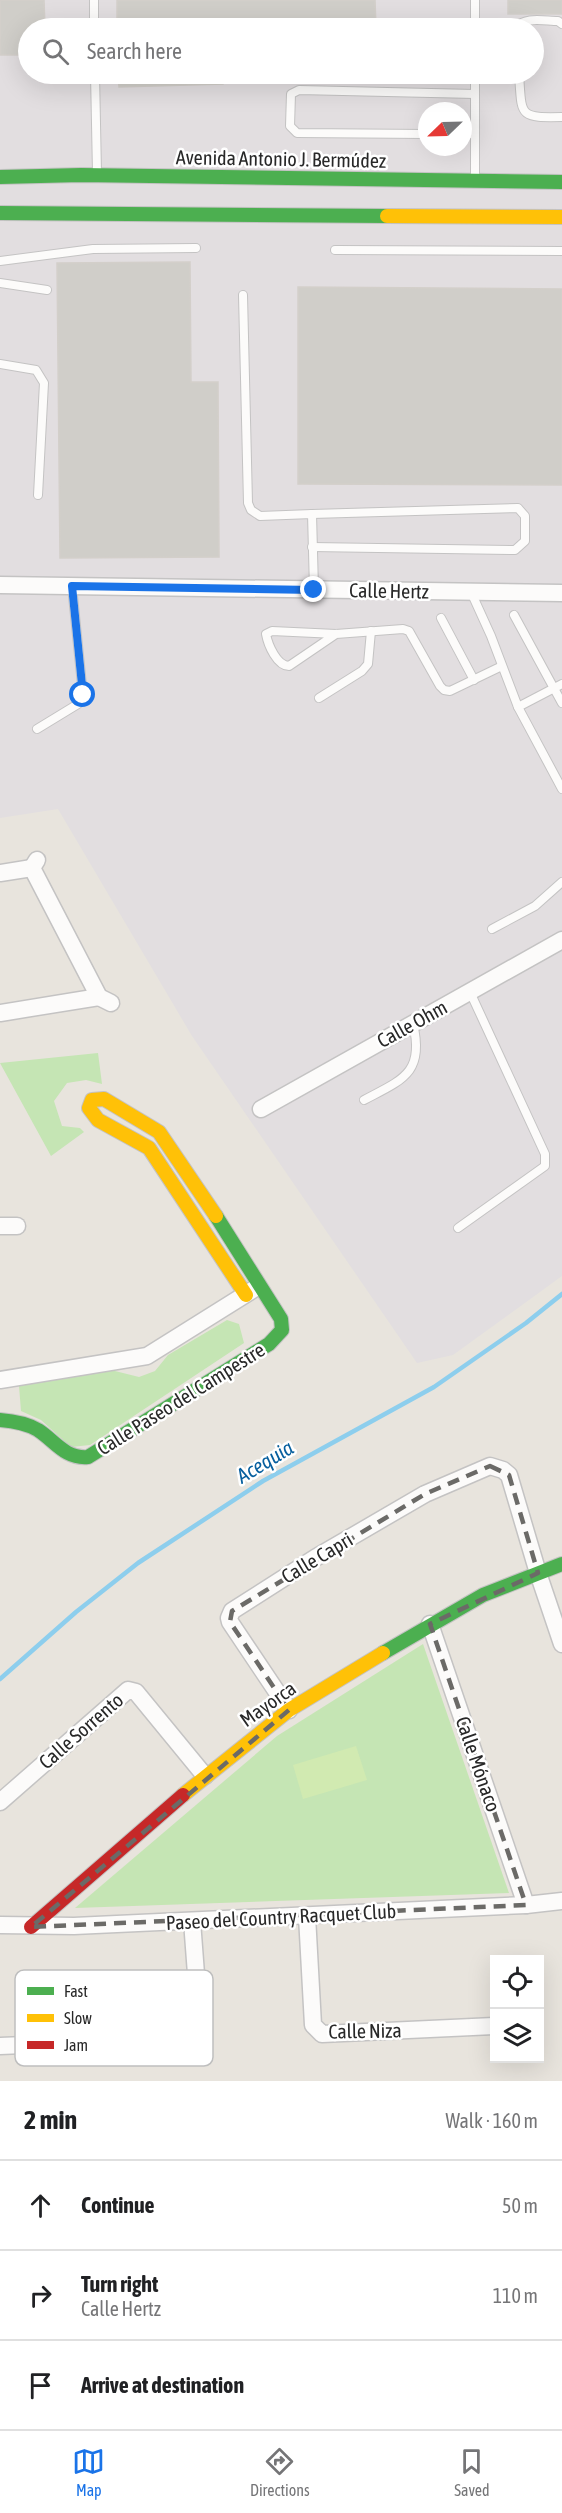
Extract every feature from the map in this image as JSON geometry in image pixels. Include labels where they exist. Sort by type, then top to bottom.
[{"type":"street","name":"Avenida Antonio J. Bermúdez","points":[[0,177],[81,180],[97,176],[562,182]]},
{"type":"street","points":[[0,213],[80,208],[562,217]]},
{"type":"street","name":"Calle Hertz","points":[[0,585],[562,593]]},
{"type":"street","points":[[0,873],[34,864],[105,1000],[0,1013]]},
{"type":"street","name":"Calle Ohm","points":[[261,1109],[562,940]]},
{"type":"street","name":"Calle Paseo del Campestre","points":[[0,1420],[27,1425],[38,1430],[65,1453],[75,1458],[88,1457],[269,1344],[279,1336],[282,1330],[281,1319],[252,1290],[149,1148],[95,1119],[88,1108],[92,1100],[104,1098],[159,1132],[194,1181],[252,1290]]},
{"type":"street","points":[[178,1191],[194,1181]]},
{"type":"street","points":[[0,1380],[147,1356],[252,1290]]},
{"type":"street","name":"Calle Capri","points":[[289,1710],[230,1622],[232,1611],[315,1558],[425,1494],[490,1466],[503,1470],[509,1475],[538,1573]]},
{"type":"street","name":"Mayorca","points":[[31,1926],[206,1776],[289,1710],[430,1624],[483,1595],[562,1564]]},
{"type":"street","points":[[538,1573],[562,1644]]},
{"type":"street","name":"Calle Mónaco","points":[[430,1624],[526,1905]]},
{"type":"street","name":"Calle Sorrento","points":[[0,1802],[128,1690],[136,1692],[206,1776]]},
{"type":"street","name":"Paseo del Country Racquet Club","points":[[0,1925],[192,1921],[526,1905],[562,1901]]},
{"type":"street","name":"Calle Niza","points":[[307,1916],[313,2025],[318,2032],[322,2034],[490,2026]]},
{"type":"street","points":[[192,1921],[196,1970]]},
{"type":"street","points":[[0,2046],[15,2045]]},
{"type":"lane","points":[[94,0],[94,18]]},
{"type":"lane","points":[[475,0],[475,18]]},
{"type":"lane","points":[[544,21],[558,21],[562,24]]},
{"type":"lane","points":[[95,84],[97,176]]},
{"type":"lane","points":[[475,84],[476,181]]},
{"type":"lane","points":[[520,84],[521,103],[526,113],[532,118],[562,117]]},
{"type":"lane","points":[[418,134],[297,133],[290,126],[291,94],[299,90],[475,94]]},
{"type":"lane","points":[[0,261],[93,249],[196,248]]},
{"type":"lane","points":[[334,250],[562,250]]},
{"type":"lane","points":[[0,283],[47,290]]},
{"type":"lane","points":[[243,295],[248,503],[252,510],[260,516],[518,508],[525,516],[525,541],[515,550],[312,547]]},
{"type":"lane","points":[[0,364],[36,370],[44,382],[38,495]]},
{"type":"lane","points":[[312,514],[314,590]]},
{"type":"lane","points":[[37,729],[78,704],[83,695],[72,586]]},
{"type":"lane","points":[[471,592],[518,707],[562,789]]},
{"type":"lane","points":[[514,615],[558,686],[562,703]]},
{"type":"lane","points":[[441,618],[474,680]]},
{"type":"lane","points":[[336,634],[289,666],[285,666],[280,663],[266,634],[272,631],[336,634],[403,629],[409,631],[444,690],[450,691],[502,666]]},
{"type":"lane","points":[[319,698],[362,671],[368,664],[371,631]]},
{"type":"lane","points":[[518,707],[558,686]]},
{"type":"lane","points":[[492,929],[536,906],[562,882]]},
{"type":"lane","points":[[458,1228],[544,1166],[546,1161],[545,1154],[470,992]]},
{"type":"lane","points":[[364,1100],[399,1082],[412,1069],[417,1042],[413,1024]]},
{"type":"highlighted area","points":[[490,1466],[509,1475],[538,1573],[430,1624],[526,1905],[31,1927],[289,1710],[230,1622],[232,1611],[425,1494]]},
{"type":"shaded area","points":[[0,0],[562,0],[562,1276],[453,1355],[417,1363],[192,1036],[58,809],[0,818]]},
{"type":"green space","points":[[98,1053],[102,1084],[86,1080],[67,1083],[54,1101],[62,1126],[80,1128],[84,1132],[51,1156],[0,1063]]},
{"type":"green space","points":[[227,1320],[239,1324],[244,1343],[90,1445],[71,1447],[41,1420],[21,1411],[19,1386],[111,1370],[139,1377],[155,1371],[168,1355]]},
{"type":"green space","points":[[423,1644],[509,1893],[75,1908],[277,1736]]},
{"type":"green space","points":[[356,1746],[367,1780],[303,1799],[293,1765]]},
{"type":"building","points":[[0,0],[44,0],[45,18],[18,18],[18,55],[0,55]]},
{"type":"building","points":[[117,0],[375,0],[376,18],[117,18]]},
{"type":"building","points":[[508,0],[562,0],[562,14],[508,14]]},
{"type":"building","points":[[119,84],[223,84],[119,87]]},
{"type":"building","points":[[190,262],[191,382],[218,382],[219,557],[60,558],[57,263]]},
{"type":"building","points":[[298,287],[562,289],[562,485],[298,484]]},
{"type":"waterway","name":"Acequia","points":[[0,1679],[76,1612],[138,1563],[263,1481],[434,1387],[526,1323],[562,1294]]},
{"type":"traffic: fast","points":[[0,177],[81,175],[562,182]]},
{"type":"traffic: fast","points":[[0,213],[387,216]]},
{"type":"traffic: fast","points":[[0,1420],[29,1426],[67,1452],[80,1457],[88,1457],[269,1344],[282,1330],[281,1319],[216,1216]]},
{"type":"traffic: fast","points":[[383,1653],[483,1595],[562,1564]]},
{"type":"traffic: slow","points":[[387,216],[562,217]]},
{"type":"traffic: slow","points":[[216,1216],[159,1132],[104,1099],[92,1100],[89,1108],[98,1120],[149,1148],[246,1295]]},
{"type":"traffic: slow","points":[[183,1795],[289,1710],[383,1653]]},
{"type":"traffic: jam","points":[[31,1927],[183,1795]]},
{"type":"route","points":[[83,695],[72,586],[314,590]]}]
